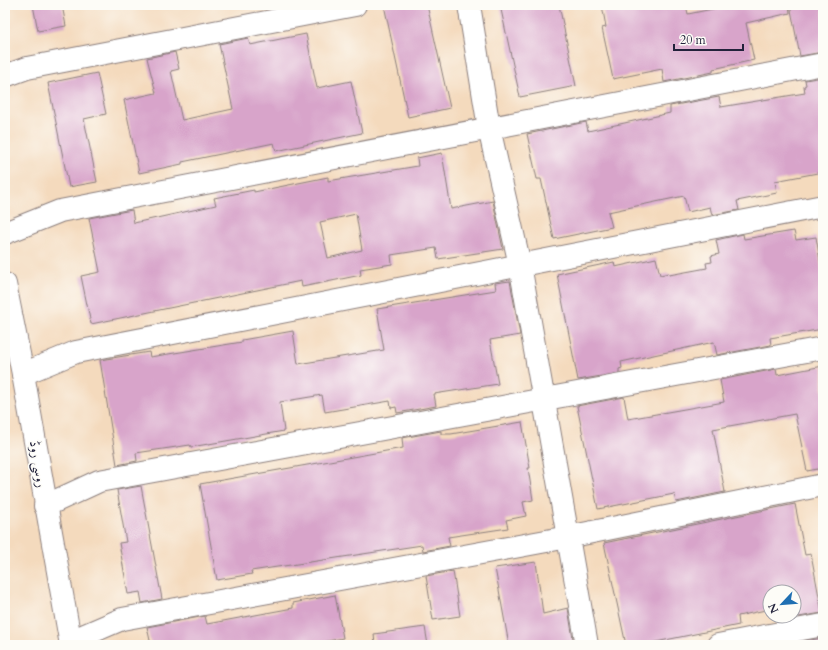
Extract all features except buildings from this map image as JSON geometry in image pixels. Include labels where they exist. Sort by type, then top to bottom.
[{"type":"street","points":[[5,76],[27,68],[355,5]]},
{"type":"street","points":[[469,5],[489,128],[520,265],[587,645]]},
{"type":"street","points":[[5,234],[60,211],[823,64]]},
{"type":"street","points":[[23,374],[76,352],[823,206]]},
{"type":"street","name":"روسی روڈ","points":[[5,284],[23,374],[45,506],[71,643]]},
{"type":"street","points":[[45,506],[99,481],[823,348]]},
{"type":"street","points":[[71,643],[122,619],[568,537],[823,485]]},
{"type":"street","points":[[718,645],[823,625]]}]
